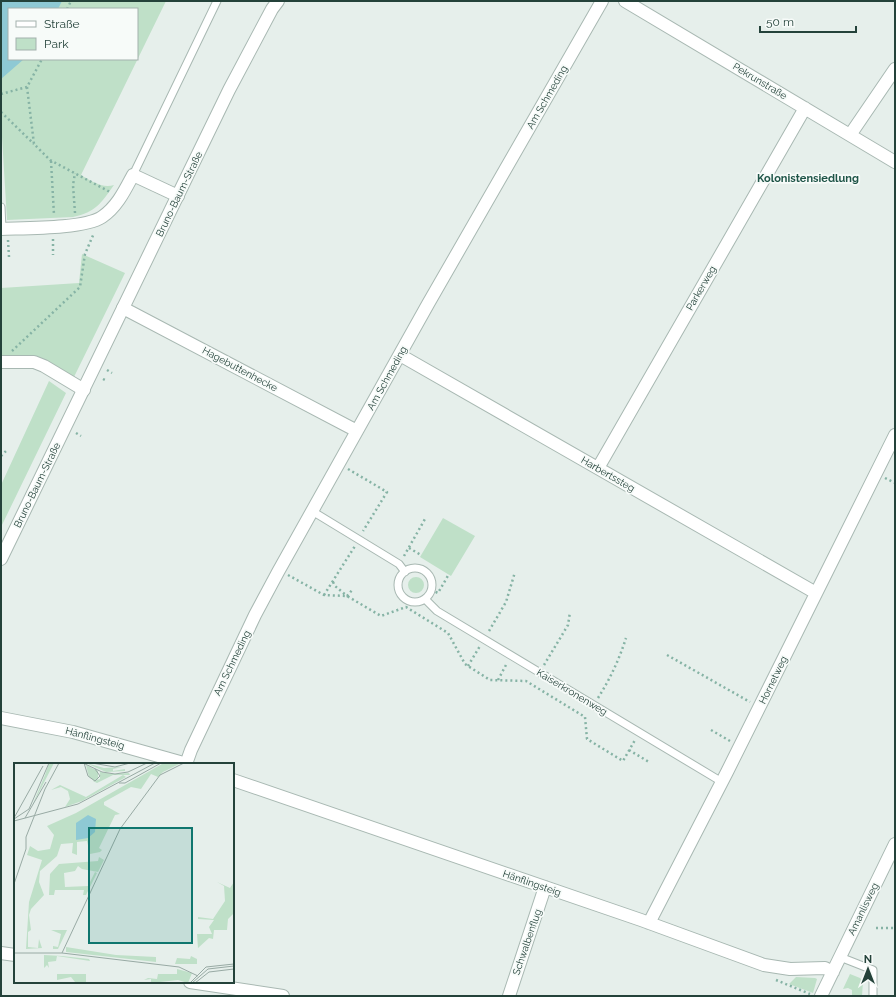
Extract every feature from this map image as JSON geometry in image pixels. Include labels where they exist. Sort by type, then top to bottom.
[{"type":"street","name":"Bruno-Baum-Straße","points":[[1,559],[230,90],[272,9],[278,1]]},
{"type":"street","name":"Am Schmeding","points":[[187,763],[191,750],[255,615],[279,570],[428,304],[602,1]]},
{"type":"street","name":"Pekrunstraße","points":[[625,1],[895,162]]},
{"type":"street","points":[[850,135],[895,69]]},
{"type":"street","name":"Parkerweg","points":[[598,468],[804,108]]},
{"type":"street","points":[[4,229],[54,227],[85,223],[101,218],[121,197],[133,175],[178,196]]},
{"type":"street","name":"Hagebuttenhecke","points":[[123,308],[357,431]]},
{"type":"street","name":"Harbertssteg","points":[[400,355],[816,593]]},
{"type":"street","points":[[4,362],[34,362],[44,366],[84,390]]},
{"type":"street","name":"Hornetweg","points":[[649,923],[722,782],[895,436]]},
{"type":"street","name":"Hänflingsteig","points":[[1,718],[73,732],[183,763]]},
{"type":"street","name":"Hänflingsteig","points":[[234,780],[649,923],[764,966],[790,969],[825,968],[833,972]]},
{"type":"street","name":"Amanlisweg","points":[[817,995],[833,972],[895,844]]},
{"type":"street","name":"Schwalbenflug","points":[[509,996],[545,887]]},
{"type":"street","points":[[1,953],[14,955]]},
{"type":"street","points":[[197,983],[283,996]]},
{"type":"lane","points":[[133,175],[217,1]]},
{"type":"lane","points":[[1,207],[4,229]]},
{"type":"lane","points":[[312,511],[400,564],[405,572]]},
{"type":"lane","points":[[411,569],[418,569],[424,571],[429,576],[432,582],[431,590],[425,599],[419,602],[412,602],[406,600],[401,595],[398,589],[398,583],[401,576],[405,572],[411,569]]},
{"type":"lane","name":"Kaiserkronenweg","points":[[425,599],[438,611],[722,782]]},
{"type":"lane","points":[[840,957],[873,970],[873,996]]},
{"type":"path","points":[[34,144],[27,88],[41,60]]},
{"type":"path","points":[[1,94],[27,88]]},
{"type":"path","points":[[1,112],[50,160],[121,197]]},
{"type":"path","points":[[50,160],[54,227]]},
{"type":"path","points":[[76,174],[73,185],[76,218]]},
{"type":"path","points":[[4,362],[10,353],[80,287],[85,254],[101,218]]},
{"type":"path","points":[[4,229],[9,257]]},
{"type":"path","points":[[108,370],[112,373]]},
{"type":"path","points":[[103,379],[108,381]]},
{"type":"path","points":[[76,434],[81,436]]},
{"type":"path","points":[[1,456],[7,450]]},
{"type":"path","points":[[324,595],[387,492],[339,463]]},
{"type":"path","points":[[400,564],[425,519]]},
{"type":"path","points":[[409,548],[421,555]]},
{"type":"path","points":[[279,570],[324,595],[347,596]]},
{"type":"path","points":[[468,666],[506,602],[515,572]]},
{"type":"path","points":[[431,590],[438,593],[449,574]]},
{"type":"path","points":[[333,582],[335,586],[347,596],[381,616],[406,607],[448,633],[465,664],[490,680],[526,681],[585,717],[587,739],[623,761],[639,733]]},
{"type":"path","points":[[347,596],[353,589]]},
{"type":"path","points":[[539,672],[568,625],[570,612]]},
{"type":"path","points":[[594,705],[612,675],[621,655],[626,638]]},
{"type":"path","points":[[667,655],[759,706]]},
{"type":"path","points":[[498,680],[512,656]]},
{"type":"path","points":[[711,730],[740,746]]},
{"type":"path","points":[[629,750],[649,762]]},
{"type":"path","points":[[876,928],[895,928]]},
{"type":"path","points":[[770,978],[817,995]]},
{"type":"green space","points":[[1,1],[166,1],[138,58],[138,8],[8,8],[8,60],[137,60],[81,175],[101,185],[114,185],[97,206],[81,215],[73,217],[7,220],[2,137]]},
{"type":"green space","points":[[82,254],[125,273],[73,379],[1,358],[1,288],[79,283]]},
{"type":"green space","points":[[49,381],[66,393],[1,527],[1,485]]},
{"type":"green space","points":[[443,518],[475,536],[451,576],[420,557]]},
{"type":"green space","points":[[416,577],[422,579],[424,585],[422,591],[416,593],[410,591],[408,585],[410,579]]},
{"type":"green space","points":[[850,974],[860,978],[863,981],[862,996],[852,996],[852,990],[848,988],[843,989]]},
{"type":"green space","points":[[796,977],[817,979],[813,993],[789,984]]},
{"type":"water","points":[[1,1],[62,1],[58,8],[8,8],[8,60],[23,60],[1,79]]},
{"type":"district","name":"Kolonistensiedlung","points":[[808,178]]}]
